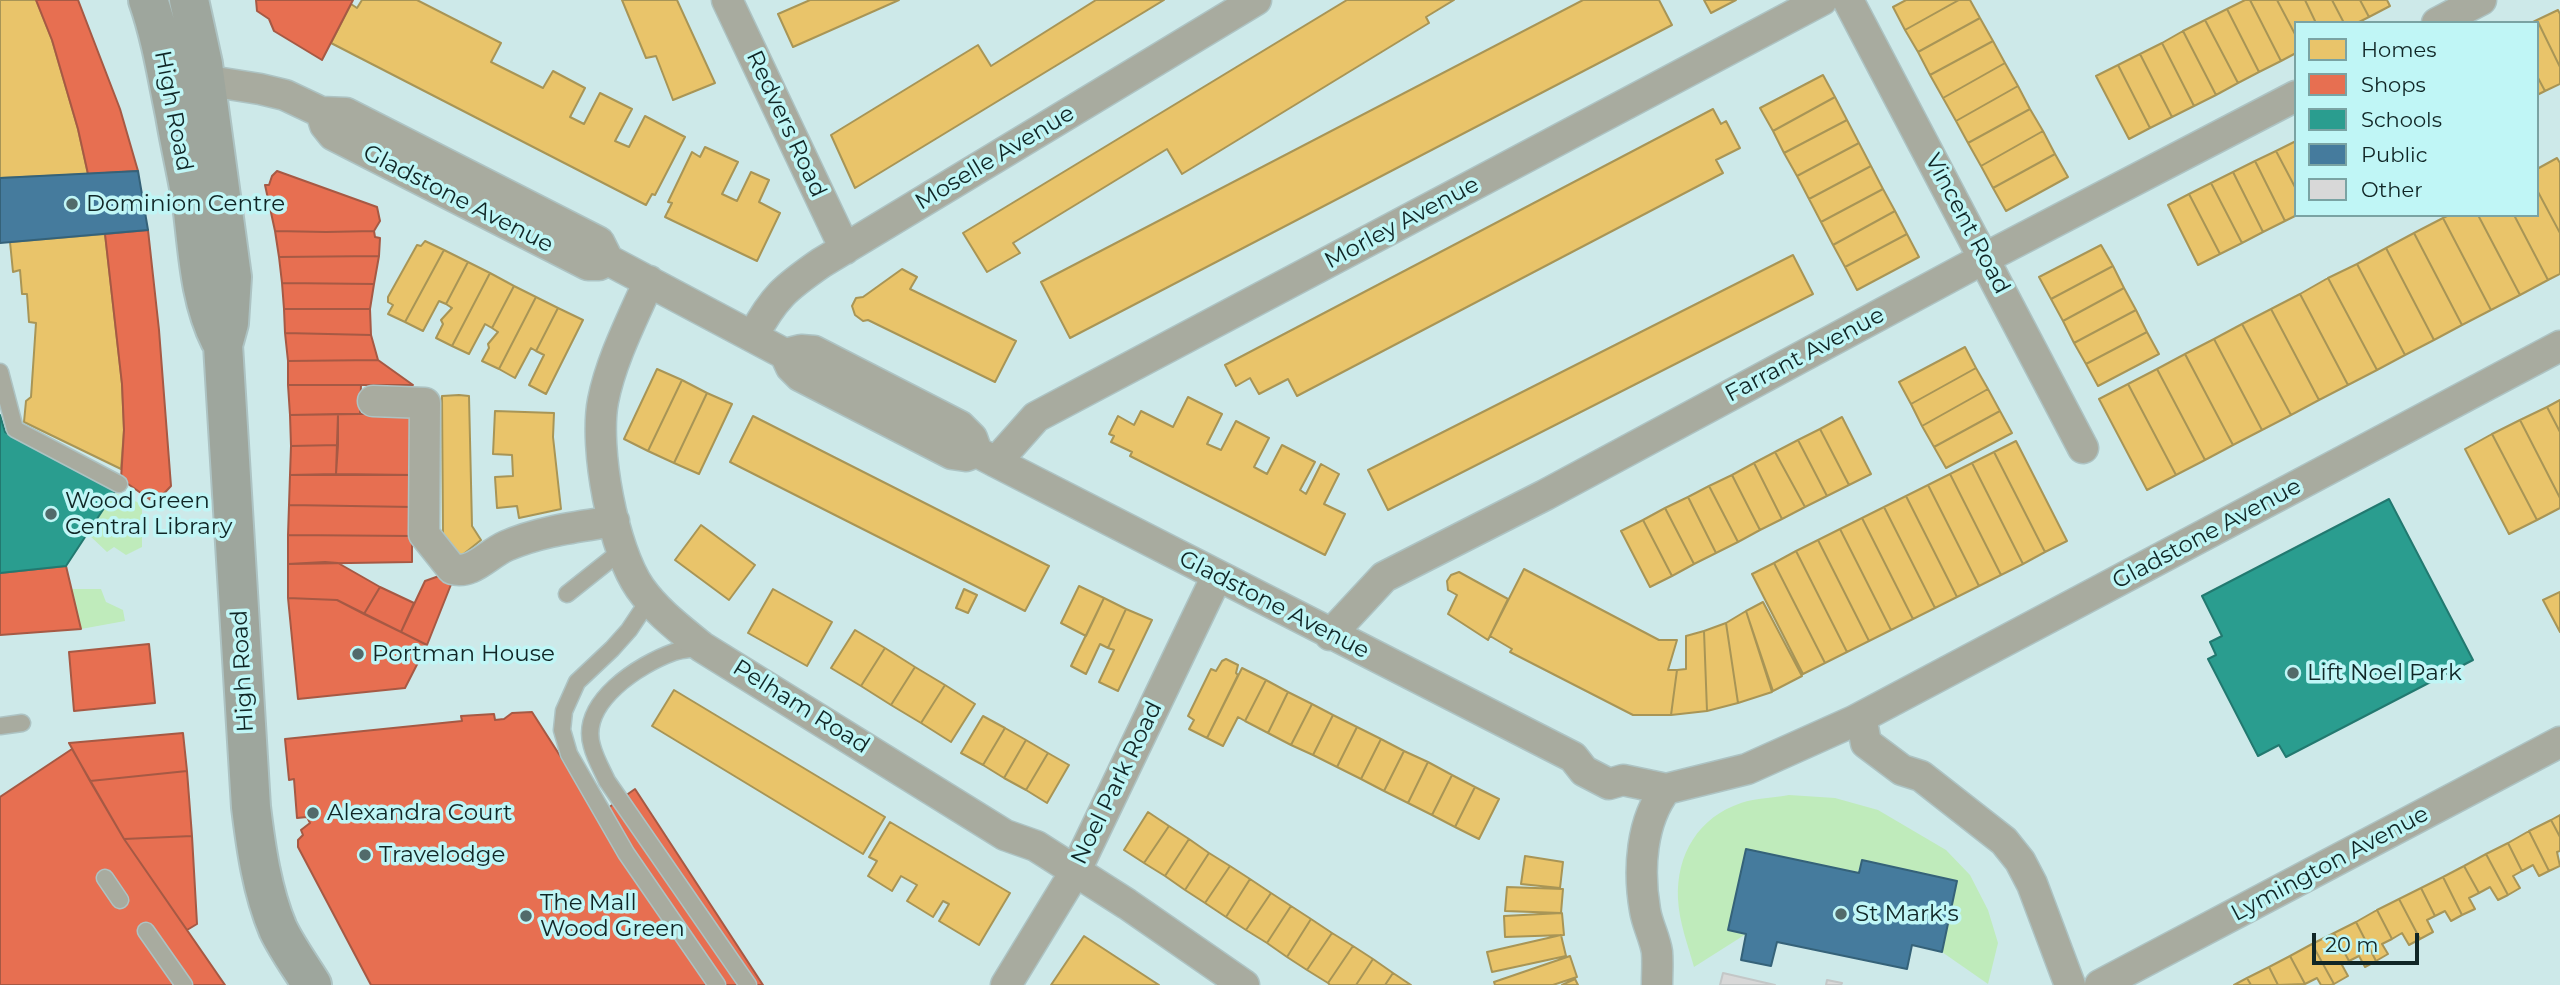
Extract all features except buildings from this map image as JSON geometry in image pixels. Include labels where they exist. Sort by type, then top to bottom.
[{"type":"main road","name":"High Road","points":[[148,0],[156,22],[167,75],[191,203],[201,278],[212,324],[223,345]]},
{"type":"main road","name":"High Road","points":[[189,0],[205,79],[232,277],[229,323],[223,345],[254,835],[269,905],[279,931],[312,985]]},
{"type":"street","name":"Redvers Road","points":[[727,0],[845,249]]},
{"type":"street","name":"Moselle Avenue","points":[[753,336],[770,305],[791,284],[1256,0]]},
{"type":"street","name":"Morley Avenue","points":[[986,457],[1036,416],[1822,0]]},
{"type":"street","name":"Vincent Road","points":[[1849,0],[2083,448]]},
{"type":"street","points":[[2441,21],[2481,0]]},
{"type":"street","name":"Gladstone Avenue","points":[[167,75],[205,79],[285,95],[321,112],[346,113],[599,242],[608,260],[785,354],[791,367],[800,376],[952,454],[986,457],[1573,757],[1593,757],[1615,768],[1623,780],[1666,789],[1747,769],[1858,724],[2126,575],[2396,435],[2560,346]]},
{"type":"street","name":"Farrant Avenue","points":[[1330,635],[1384,577],[1558,489],[1985,258],[2294,97]]},
{"type":"street","name":"Pelham Road","points":[[649,281],[614,363],[603,403],[601,435],[621,551],[638,586],[659,612],[702,647],[1005,835],[1036,846],[1127,904],[1244,985]]},
{"type":"street","points":[[373,401],[425,403],[424,534],[452,569],[466,571],[503,548],[523,540],[614,521]]},
{"type":"street","name":"Noel Park Road","points":[[1006,985],[1075,872],[1217,576]]},
{"type":"street","points":[[1858,724],[1866,743],[1902,770],[1921,775],[2004,841],[2020,861],[2032,884],[2070,985]]},
{"type":"street","name":"Lymington Avenue","points":[[2100,985],[2560,742]]},
{"type":"street","points":[[1657,985],[1657,951],[1645,910],[1643,862],[1646,827],[1651,811],[1666,789]]},
{"type":"lane","points":[[0,372],[15,429],[119,484]]},
{"type":"lane","points":[[567,594],[621,551]]},
{"type":"lane","points":[[649,600],[629,630],[577,682],[564,711],[562,730],[569,754],[626,853],[717,985]]},
{"type":"lane","points":[[702,647],[676,652],[630,674],[608,695],[596,713],[591,726],[591,745],[607,781],[748,985]]},
{"type":"lane","points":[[0,726],[22,723]]},
{"type":"lane","points":[[105,878],[120,900]]},
{"type":"lane","points":[[146,931],[184,985]]},
{"type":"green space","points":[[115,493],[142,504],[142,547],[126,555],[114,547],[107,552],[88,534]]},
{"type":"green space","points":[[72,589],[101,589],[106,602],[123,610],[125,621],[81,629]]},
{"type":"green space","points":[[1789,795],[1835,798],[1878,810],[1946,850],[1970,875],[1988,910],[1998,943],[1988,984],[1942,952],[1957,881],[1863,860],[1859,873],[1746,849],[1728,930],[1746,934],[1694,967],[1678,899],[1681,867],[1693,839],[1726,809],[1747,801]]},
{"type":"place","name":"Dominion Centre","points":[[72,204]]},
{"type":"place","name":"Wood Green Central Library","points":[[51,514]]},
{"type":"place","name":"Portman House","points":[[358,654]]},
{"type":"place","name":"Lift Noel Park","points":[[2293,673]]},
{"type":"place","name":"Alexandra Court","points":[[313,813]]},
{"type":"place","name":"Travelodge","points":[[365,855]]},
{"type":"place","name":"St Mark's","points":[[1841,914]]},
{"type":"place","name":"The Mall Wood Green","points":[[526,916]]}]
